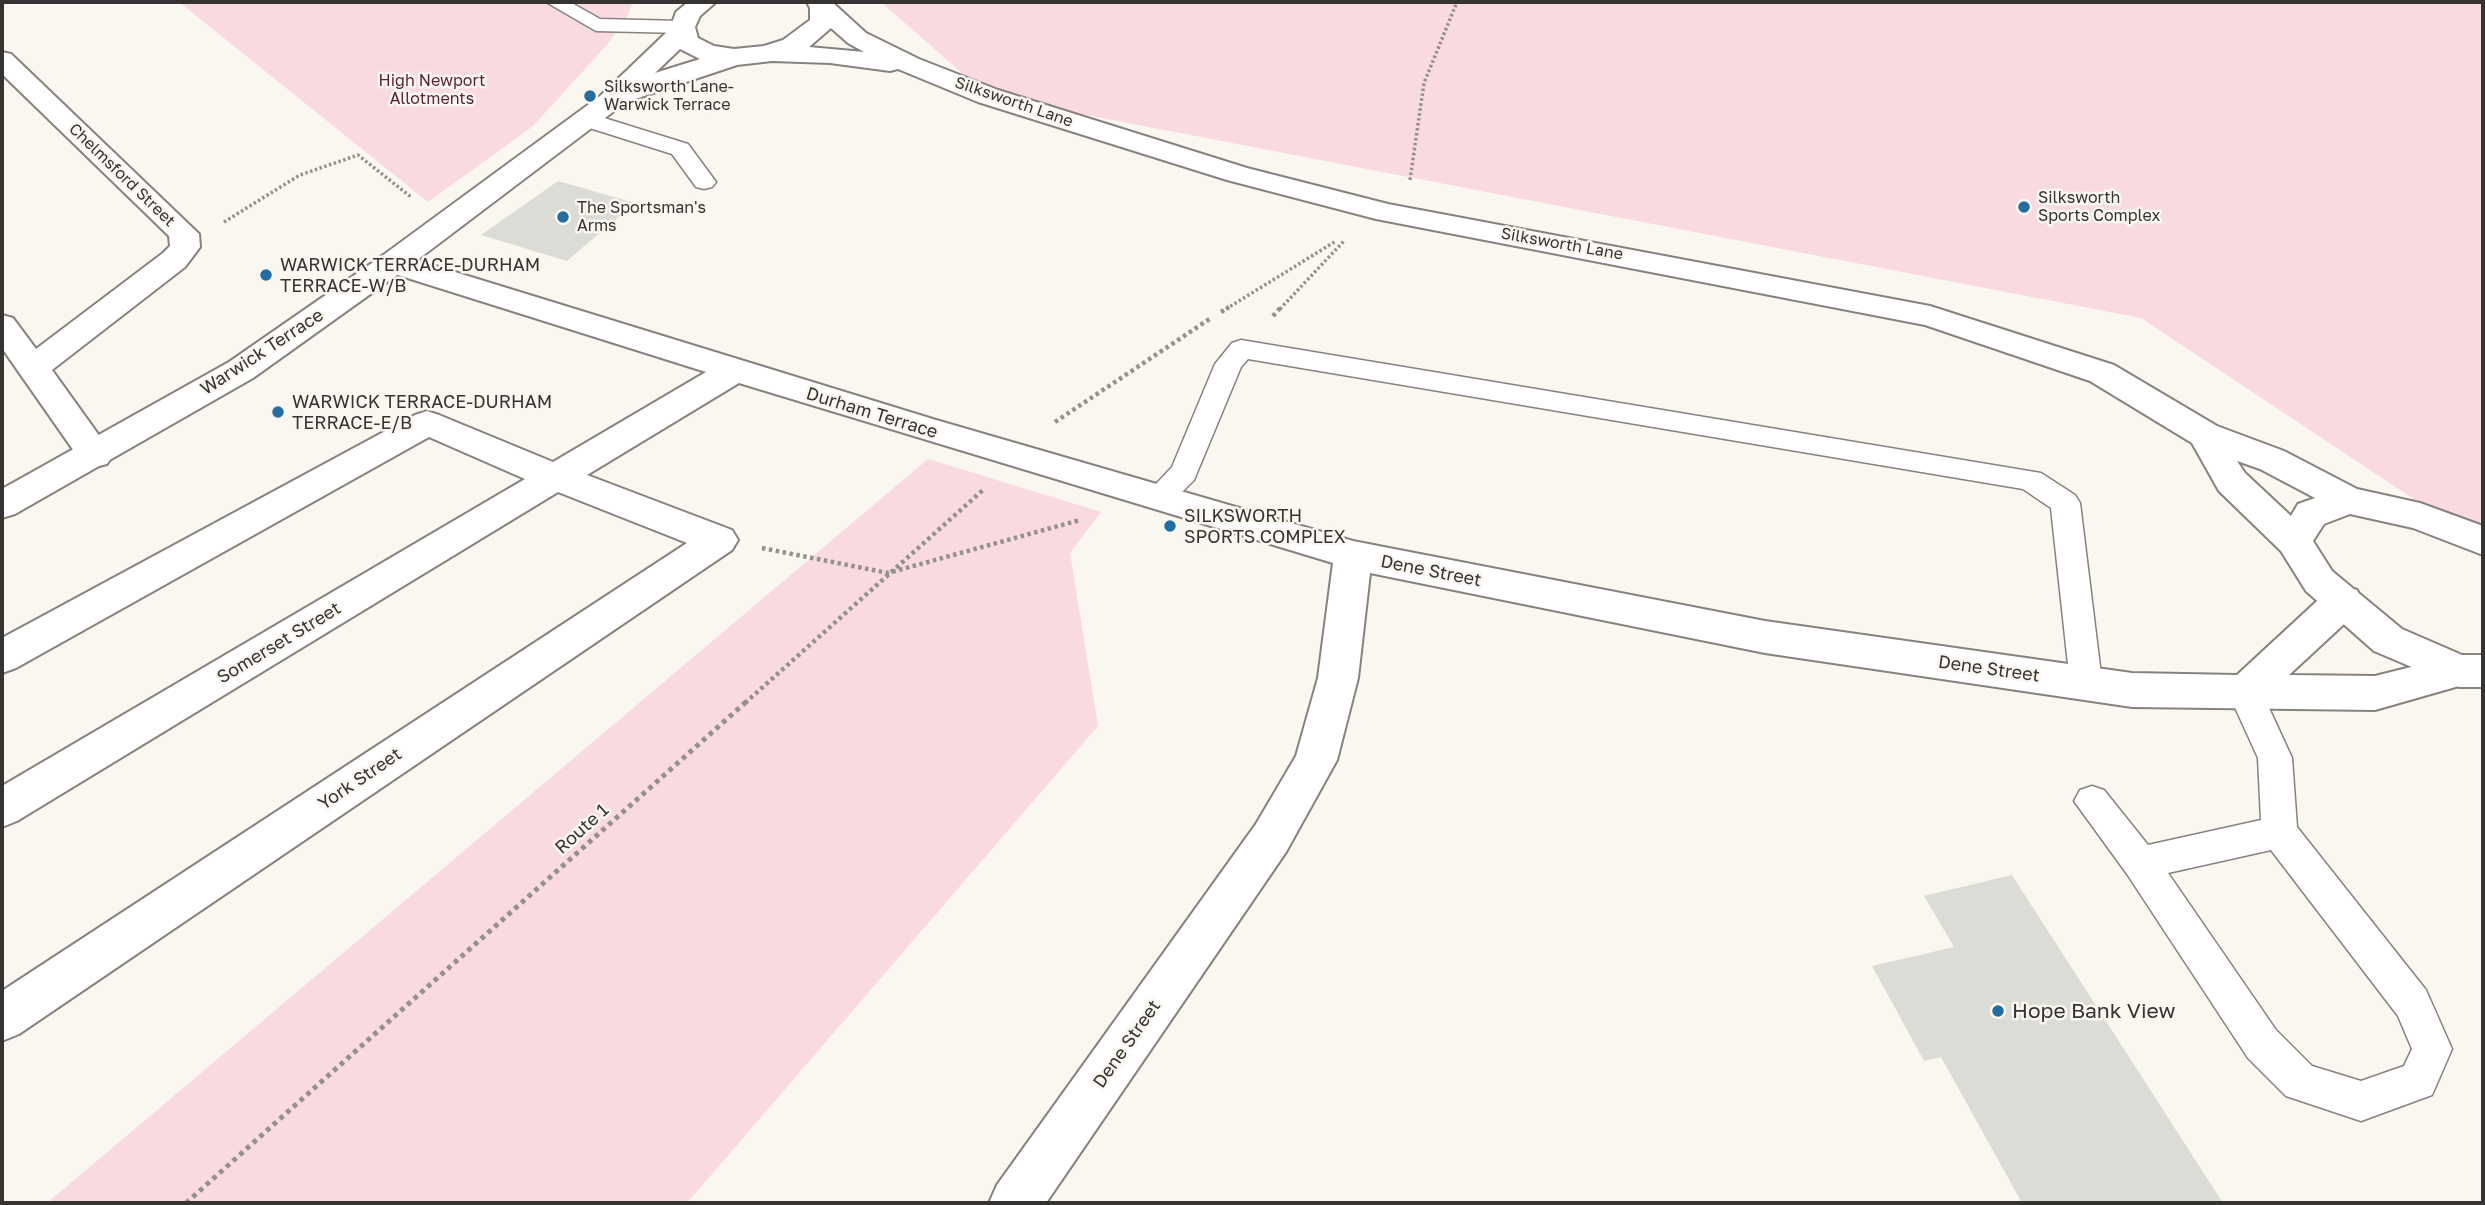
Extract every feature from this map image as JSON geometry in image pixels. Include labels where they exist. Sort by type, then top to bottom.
[{"type":"street","name":"Silksworth Lane","points":[[767,54],[792,46],[811,34],[823,21],[821,4]]},
{"type":"street","name":"Silksworth Lane","points":[[821,4],[858,38],[910,65],[988,96],[1237,174],[1387,213],[1930,316],[2102,373],[2206,435],[2272,460],[2348,500],[2420,516],[2483,541]]},
{"type":"street","name":"Silksworth Lane","points":[[690,15],[687,42],[707,53],[734,57],[767,54],[830,55],[910,65]]},
{"type":"street","name":"Warwick Terrace","points":[[610,102],[690,15]]},
{"type":"street","name":"Warwick Terrace","points":[[2,505],[242,370],[393,263],[610,102],[659,80],[734,57]]},
{"type":"street","name":"Chelmsford Street","points":[[2,60],[184,234],[185,247],[174,260],[33,368]]},
{"type":"street","name":"Durham Terrace","points":[[393,263],[736,370],[1353,555]]},
{"type":"street","points":[[2,325],[95,455]]},
{"type":"street","name":"Somerset Street","points":[[2,808],[736,370]]},
{"type":"street","points":[[2,657],[427,422],[557,478],[719,540]]},
{"type":"street","points":[[2206,435],[2232,482],[2294,541],[2319,580],[2388,640],[2471,671]]},
{"type":"street","points":[[2294,541],[2311,514],[2348,500]]},
{"type":"street","name":"York Street","points":[[2,1018],[719,540]]},
{"type":"street","name":"Dene Street","points":[[1015,1203],[1271,838],[1316,761],[1338,678],[1353,555],[1765,637],[2132,690],[2375,693],[2471,671]]},
{"type":"street","points":[[2245,691],[2343,601]]},
{"type":"lane","points":[[556,2],[596,25],[690,15]]},
{"type":"lane","points":[[585,119],[680,149],[704,182]]},
{"type":"lane","points":[[1158,498],[1184,473],[1229,364],[1241,349],[2031,480],[2065,503],[2086,683]]},
{"type":"lane","points":[[2092,801],[2140,863],[2262,1044],[2300,1082],[2361,1101],[2418,1081],[2432,1049],[2412,1003],[2279,832],[2275,758],[2245,691]]},
{"type":"lane","points":[[2140,863],[2279,832]]},
{"type":"path","points":[[1409,188],[1424,83],[1457,2]]},
{"type":"path","points":[[185,247],[300,174],[358,155],[423,207],[455,217]]},
{"type":"path","points":[[1053,424],[1327,244],[1349,235],[1241,349]]},
{"type":"path","name":"Route 1","points":[[186,1203],[989,484]]},
{"type":"path","points":[[719,540],[888,573],[1081,519]]},
{"type":"green space","name":"High Newport Allotments","points":[[179,2],[633,2],[627,17],[606,46],[533,126],[428,202]]},
{"type":"green space","name":"Silksworth Sports Complex","points":[[881,2],[2483,2],[2483,545],[2141,318],[988,96]]},
{"type":"green space","points":[[928,459],[1101,512],[1070,553],[1098,726],[687,1203],[47,1203]]},
{"type":"building","name":"The Sportsman's Arms","points":[[558,181],[635,203],[567,261],[481,235]]},
{"type":"building","name":"Hope Bank View","points":[[2012,875],[2223,1203],[2022,1203],[1941,1057],[1924,1061],[1872,966],[1954,947],[1924,896]]},
{"type":"place","name":"Silksworth Lane- Warwick Terrace","points":[[590,96]]},
{"type":"place","name":"Silksworth Sports Complex","points":[[2024,207]]},
{"type":"place","name":"The Sportsman's Arms","points":[[563,217]]},
{"type":"place","name":"WARWICK TERRACE-DURHAM TERRACE-W/B","points":[[266,275]]},
{"type":"place","name":"WARWICK TERRACE-DURHAM TERRACE-E/B","points":[[278,412]]},
{"type":"place","name":"SILKSWORTH SPORTS COMPLEX","points":[[1170,526]]},
{"type":"place","name":"Hope Bank View","points":[[1998,1011]]}]
